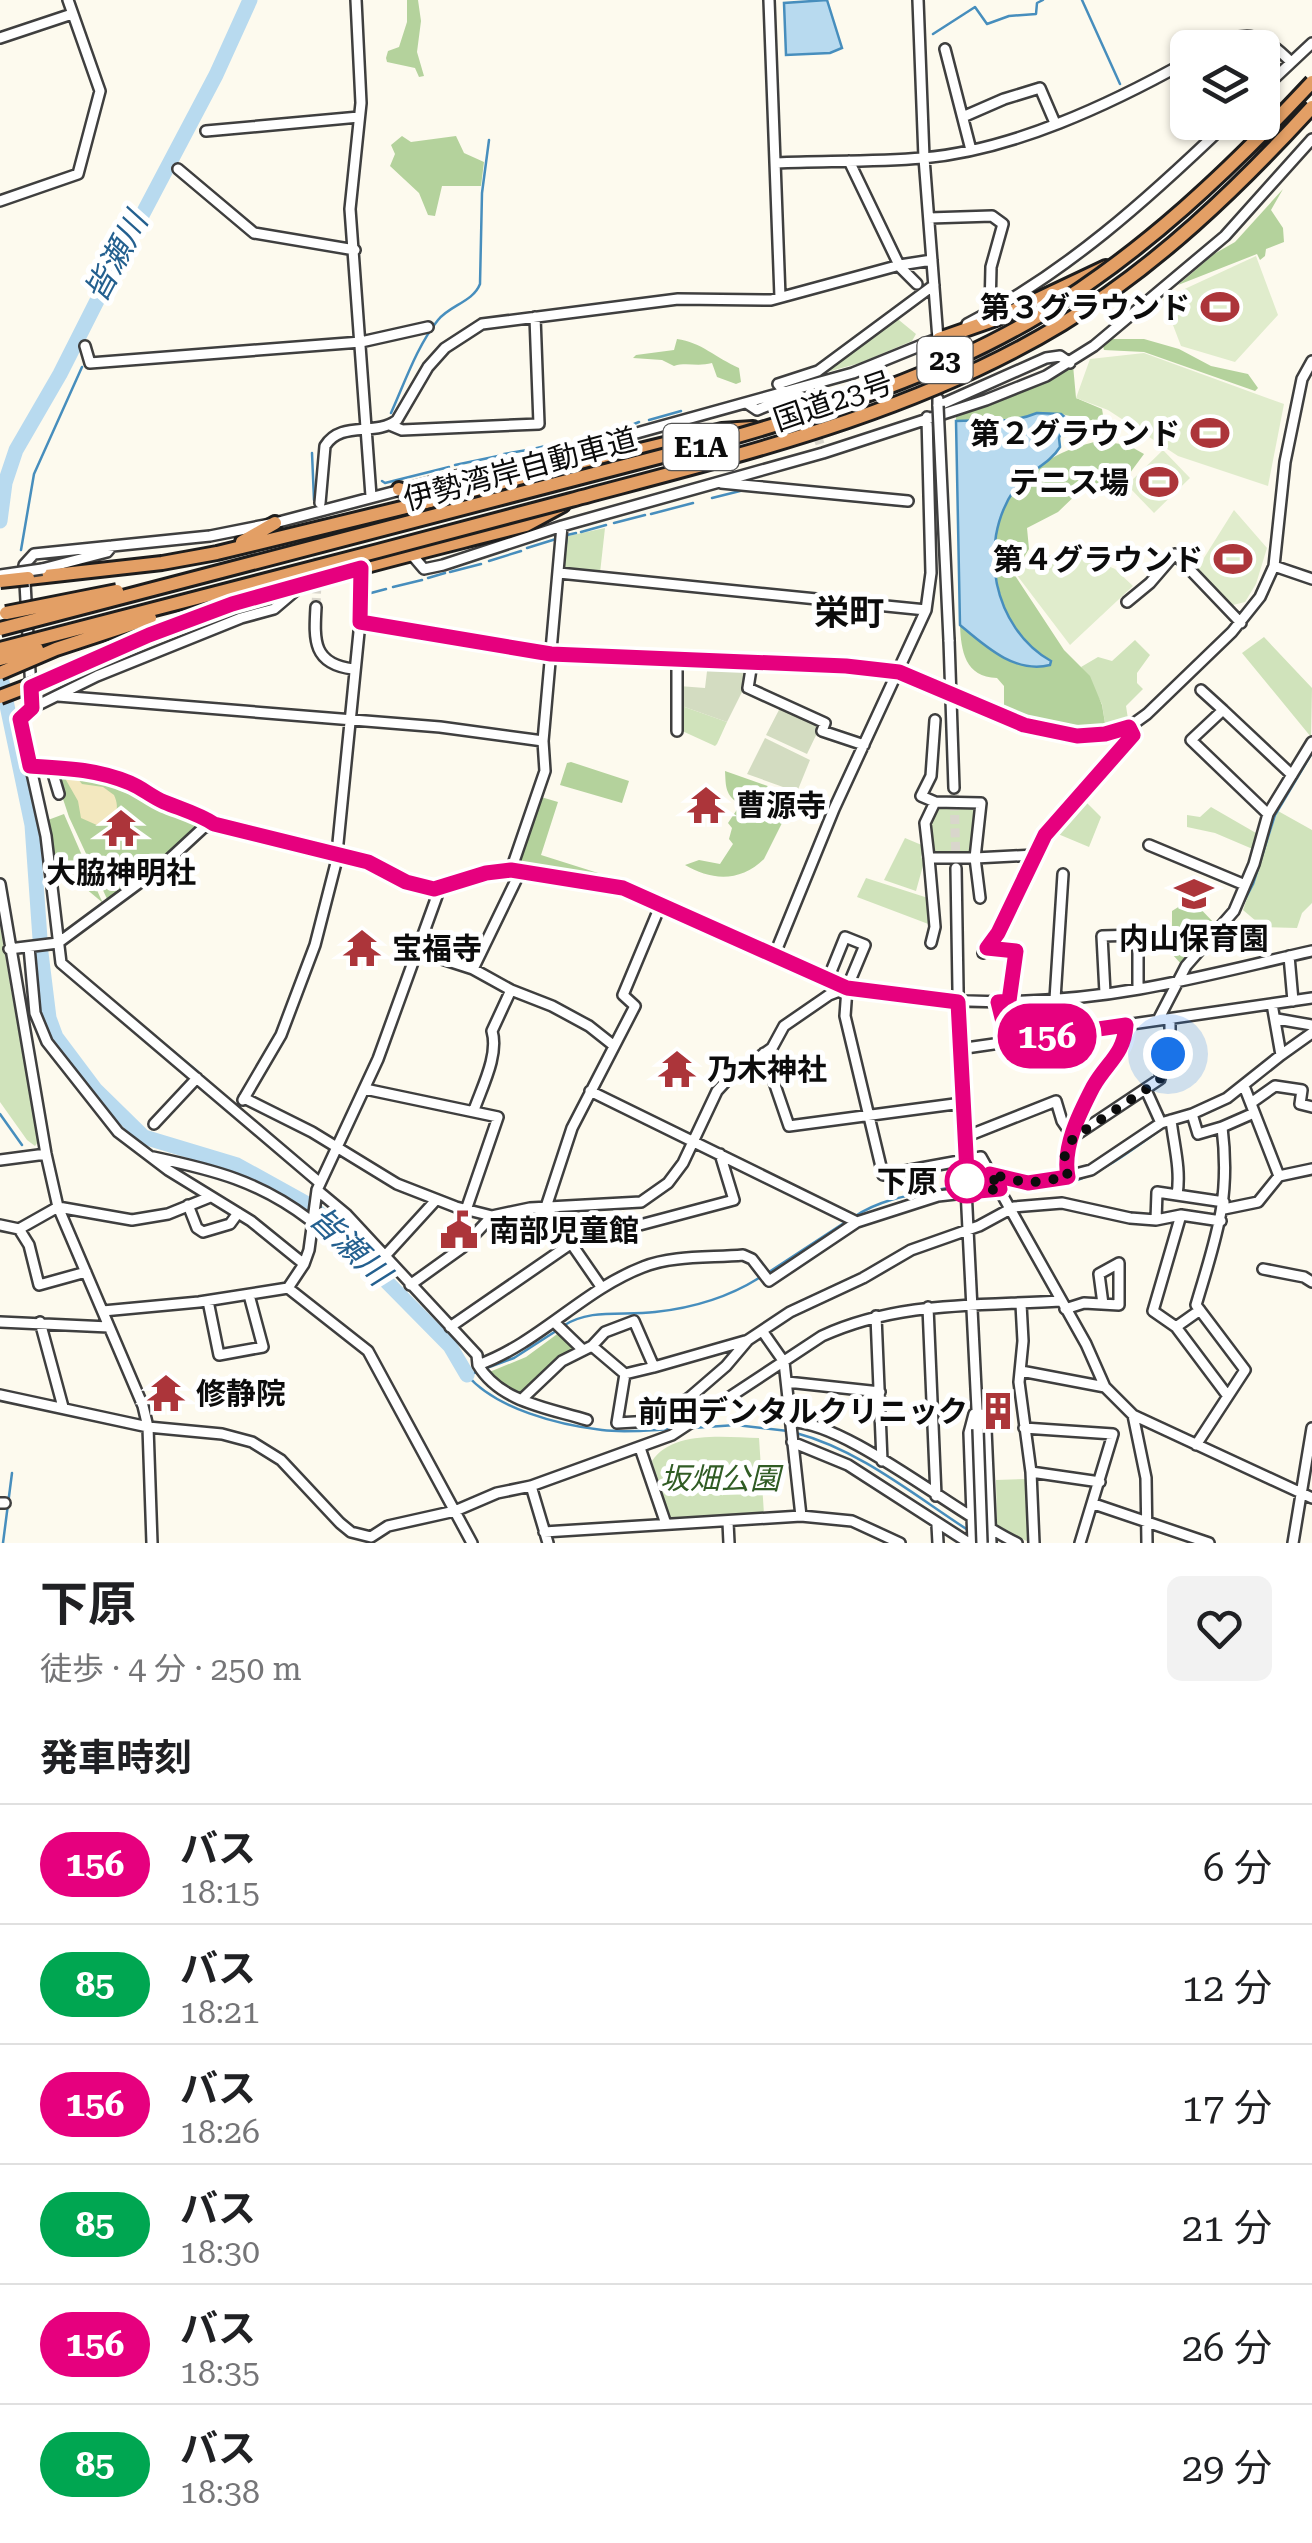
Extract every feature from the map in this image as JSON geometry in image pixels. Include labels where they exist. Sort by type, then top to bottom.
[{"type":"highway","name":"国道23号","points":[[2,612],[215,571],[500,498],[761,427],[876,388],[978,344],[1048,307],[1108,266],[1220,174],[1312,80]]},
{"type":"highway","name":"伊勢湾岸自動車道","points":[[0,630],[783,424],[952,359],[1039,316],[1132,252],[1219,177],[1312,80]]},
{"type":"highway","name":"国道23号","points":[[2,656],[806,438],[936,390],[1057,330],[1148,268],[1246,181],[1312,109]]},
{"type":"highway","name":"伊勢湾岸自動車道","points":[[2,656],[731,457],[870,414],[963,376],[1060,326],[1144,268],[1236,186],[1312,109]]},
{"type":"highway","points":[[939,345],[1108,266]]},
{"type":"highway","name":"23","points":[[0,578],[162,563],[217,553],[722,430],[761,427]]},
{"type":"highway","points":[[399,489],[428,500]]},
{"type":"highway","name":"23","points":[[0,696],[94,662],[149,635],[232,604],[526,526],[564,505]]},
{"type":"highway","points":[[217,553],[255,537],[275,522]]},
{"type":"highway","points":[[2,612],[112,588],[145,591]]},
{"type":"highway","points":[[0,674],[56,649],[218,594]]},
{"type":"street","points":[[0,201],[78,174],[100,91],[68,0]]},
{"type":"street","points":[[356,0],[362,102],[350,209],[371,496]]},
{"type":"street","points":[[769,0],[780,296]]},
{"type":"street","points":[[918,0],[924,158],[939,345]]},
{"type":"street","points":[[0,38],[72,14]]},
{"type":"street","points":[[1280,73],[1312,42]]},
{"type":"street","points":[[945,49],[971,150]]},
{"type":"street","points":[[1280,51],[1292,62]]},
{"type":"street","points":[[777,163],[924,158],[971,150],[1055,123],[1132,92],[1170,70]]},
{"type":"street","points":[[964,116],[1040,88],[1055,123]]},
{"type":"street","points":[[206,130],[359,117]]},
{"type":"street","points":[[412,554],[424,569],[986,400],[1046,376],[1070,362],[1224,236],[1312,139]]},
{"type":"street","points":[[32,708],[24,565],[34,554],[210,536],[275,522],[399,489],[543,459],[748,404],[939,345],[1088,248],[1209,140]]},
{"type":"street","points":[[849,160],[900,265],[917,284]]},
{"type":"street","points":[[178,169],[254,233],[355,250]]},
{"type":"street","points":[[929,218],[992,216],[1003,224],[991,267],[990,310]]},
{"type":"street","points":[[320,503],[329,439],[339,432],[367,430],[398,420],[428,367],[459,336],[482,324],[678,299],[755,302],[932,260]]},
{"type":"street","points":[[784,392],[778,384],[818,371],[934,285]]},
{"type":"street","points":[[390,425],[402,430],[538,424],[535,317]]},
{"type":"street","points":[[85,346],[90,363],[361,342],[428,327]]},
{"type":"street","points":[[954,788],[938,403],[1046,358],[1060,356],[1070,362]]},
{"type":"street","points":[[360,622],[551,654],[899,672],[1024,725],[1077,736],[1105,734],[1129,727],[1147,714],[1241,622],[1260,597],[1274,566],[1284,462],[1302,379],[1312,362]]},
{"type":"street","points":[[748,404],[757,410],[797,394],[806,400]]},
{"type":"street","points":[[774,956],[926,610],[930,573],[927,417]]},
{"type":"street","points":[[716,482],[908,501]]},
{"type":"street","points":[[473,969],[516,871],[545,770],[544,741],[562,526]]},
{"type":"street","points":[[0,578],[107,552],[112,546]]},
{"type":"street","points":[[1127,602],[1175,554],[1241,622]]},
{"type":"street","points":[[1274,566],[1312,579]]},
{"type":"street","points":[[236,1111],[282,1035],[315,945],[336,854],[360,622],[361,568]]},
{"type":"street","points":[[559,573],[926,610]]},
{"type":"street","points":[[304,582],[274,609],[231,621],[56,696],[20,719],[46,836],[61,963],[319,1186],[477,1355],[490,1384],[522,1400],[587,1420]]},
{"type":"street","points":[[316,607],[316,644],[336,667],[353,668]]},
{"type":"street","points":[[678,659],[678,731]]},
{"type":"street","points":[[752,663],[748,688],[825,723],[822,732],[864,745]]},
{"type":"street","points":[[1201,690],[1292,775]]},
{"type":"street","points":[[56,696],[440,727],[544,741]]},
{"type":"street","points":[[1223,710],[1191,740],[1268,814]]},
{"type":"street","points":[[935,720],[932,776],[922,796],[935,802],[981,803],[974,858],[980,898]]},
{"type":"street","points":[[1008,1042],[1004,1002],[1016,951],[985,950],[998,933],[1035,855],[1060,816],[1133,735],[1129,727]]},
{"type":"street","points":[[1158,1020],[1186,966],[1234,911],[1268,814],[1312,742]]},
{"type":"street","points":[[30,766],[72,767],[134,784],[159,800],[214,824],[368,862],[406,882],[434,889],[486,873],[516,871],[623,888],[847,988],[958,1002],[1004,1002],[1138,989],[1312,952]]},
{"type":"street","points":[[51,767],[59,794]]},
{"type":"street","points":[[931,943],[934,927],[925,823],[935,802]]},
{"type":"street","points":[[10,949],[58,943],[214,824]]},
{"type":"street","points":[[1149,846],[1245,885]]},
{"type":"street","points":[[929,858],[1035,855]]},
{"type":"street","points":[[956,868],[959,1049],[982,1543]]},
{"type":"street","points":[[1055,998],[1062,874]]},
{"type":"street","points":[[0,884],[58,1207],[148,1427],[152,1543]]},
{"type":"street","points":[[103,1311],[208,1301],[288,1288],[304,1264],[319,1186],[366,1089],[437,896],[434,889]]},
{"type":"street","points":[[546,1206],[572,1128],[636,1006],[623,995],[661,904]]},
{"type":"street","points":[[1105,993],[1102,936],[1138,936],[1138,989]]},
{"type":"street","points":[[828,979],[845,938],[865,945],[847,988],[844,1016],[884,1175],[981,1157],[1008,1212],[1086,1344],[1104,1388],[1133,1415],[1312,1498]]},
{"type":"street","points":[[29,947],[35,1013],[47,1042],[118,1132],[238,1213],[304,1264]]},
{"type":"street","points":[[417,951],[473,969],[510,990],[552,1006],[614,1045]]},
{"type":"street","points":[[1290,956],[1293,1001]]},
{"type":"street","points":[[244,1098],[374,1167],[397,1184],[466,1210],[492,1216],[546,1206],[641,1202],[668,1183],[728,1078],[772,1048],[784,1026],[829,995],[847,988]]},
{"type":"street","points":[[474,1110],[491,1060],[492,1030],[510,990]]},
{"type":"street","points":[[959,1049],[1312,998]]},
{"type":"street","points":[[1272,1004],[1281,1055]]},
{"type":"street","points":[[1073,1138],[1160,1080],[1161,1065],[1170,1050],[1170,1019]]},
{"type":"street","points":[[1277,1019],[1312,1025]]},
{"type":"street","points":[[1068,1177],[1064,1158],[1093,1088],[1122,1049],[1126,1025]]},
{"type":"street","points":[[990,1174],[1028,1183],[1091,1170],[1166,1122],[1192,1114],[1244,1086],[1312,1033]]},
{"type":"street","points":[[764,1054],[789,1126],[962,1103]]},
{"type":"street","points":[[154,1124],[197,1078]]},
{"type":"street","points":[[1244,1086],[1280,1176]]},
{"type":"street","points":[[1192,1114],[1198,1134],[1222,1127],[1252,1108],[1276,1086],[1302,1090],[1300,1104],[1312,1107]]},
{"type":"street","points":[[366,1089],[498,1118],[466,1210]]},
{"type":"street","points":[[1146,1090],[1166,1122],[1180,1172],[1177,1196]]},
{"type":"street","points":[[590,1091],[852,1219]]},
{"type":"street","points":[[964,1136],[1056,1101],[1073,1138]]},
{"type":"street","points":[[1196,1445],[1245,1370],[1196,1305],[1224,1206],[1228,1170],[1222,1127]]},
{"type":"street","points":[[0,1160],[46,1154]]},
{"type":"street","points":[[450,1326],[595,1227],[636,1226],[734,1200],[720,1154]]},
{"type":"street","points":[[152,1156],[238,1178],[310,1220]]},
{"type":"street","points":[[1156,1220],[1157,1192],[1224,1206],[1258,1202],[1280,1176],[1312,1169]]},
{"type":"street","points":[[481,1369],[557,1326],[602,1288],[648,1264],[743,1255],[752,1259],[769,1280],[852,1219],[968,1192],[1000,1189]]},
{"type":"street","points":[[0,1226],[18,1229],[58,1207],[132,1220],[168,1214],[210,1196]]},
{"type":"street","points":[[384,1256],[436,1200]]},
{"type":"street","points":[[624,1374],[748,1340],[790,1312],[911,1250],[1014,1207],[1062,1203],[1130,1218],[1156,1220],[1182,1215],[1220,1222]]},
{"type":"street","points":[[188,1205],[197,1228],[203,1232],[230,1224],[238,1213]]},
{"type":"street","points":[[546,1206],[602,1288]]},
{"type":"street","points":[[1182,1215],[1153,1311],[1176,1327],[1227,1395]]},
{"type":"street","points":[[410,1285],[463,1247],[492,1216]]},
{"type":"street","points":[[18,1229],[29,1245],[39,1286],[86,1272]]},
{"type":"street","points":[[0,1395],[148,1427],[222,1434],[252,1442],[282,1460],[351,1537],[370,1537],[388,1526],[455,1511],[672,1435],[822,1336],[876,1316],[928,1307],[972,1305],[1120,1305],[1119,1264],[1100,1274],[1102,1304]]},
{"type":"street","points":[[1262,1269],[1312,1282]]},
{"type":"street","points":[[288,1288],[368,1351],[472,1543]]},
{"type":"street","points":[[208,1301],[219,1355],[263,1347],[249,1295]]},
{"type":"street","points":[[1022,1304],[1019,1382],[1031,1472],[1034,1543]]},
{"type":"street","points":[[928,1307],[936,1496]]},
{"type":"street","points":[[1176,1327],[1200,1310]]},
{"type":"street","points":[[876,1316],[882,1461]]},
{"type":"street","points":[[522,1400],[562,1360],[588,1348],[605,1332],[634,1321],[654,1366]]},
{"type":"street","points":[[0,1322],[109,1327]]},
{"type":"street","points":[[40,1322],[62,1407]]},
{"type":"street","points":[[557,1326],[624,1374]]},
{"type":"street","points":[[763,1332],[784,1362],[801,1516]]},
{"type":"street","points":[[624,1374],[618,1423],[652,1421],[689,1398],[726,1366],[748,1340]]},
{"type":"street","points":[[1021,1371],[1104,1388]]},
{"type":"street","points":[[788,1382],[880,1392]]},
{"type":"street","points":[[689,1398],[701,1417]]},
{"type":"street","points":[[792,1442],[848,1465],[937,1525],[971,1543],[969,1433],[978,1402]]},
{"type":"street","points":[[978,1402],[986,1429],[992,1536]]},
{"type":"street","points":[[1133,1415],[1146,1478],[1147,1543]]},
{"type":"street","points":[[791,1422],[803,1422],[859,1446],[972,1518],[992,1536],[1017,1543]]},
{"type":"street","points":[[1024,1428],[1113,1434],[1080,1543]]},
{"type":"street","points":[[1293,1543],[1312,1428]]},
{"type":"street","points":[[640,1448],[666,1524]]},
{"type":"street","points":[[1031,1472],[1100,1482]]},
{"type":"street","points":[[532,1486],[548,1543]]},
{"type":"street","points":[[1094,1504],[1209,1543]]},
{"type":"street","points":[[544,1532],[801,1516],[852,1521],[900,1543]]},
{"type":"street","points":[[728,1522],[729,1543]]},
{"type":"street","points":[[937,1525],[938,1543]]},
{"type":"green space","points":[[407,0],[418,0],[421,21],[417,52],[424,76],[419,77],[415,68],[387,62],[386,58],[388,51],[399,47],[407,22]]},
{"type":"green space","points":[[402,136],[411,142],[456,136],[464,153],[484,162],[481,186],[442,186],[435,216],[428,215],[419,193],[390,166],[395,154],[391,145]]},
{"type":"green space","points":[[1283,189],[1271,210],[1283,228],[1284,242],[1266,249],[1260,260],[1257,254],[1178,285],[1214,254],[1235,242]]},
{"type":"green space","name":"第３グラウンド","points":[[1256,256],[1278,315],[1235,362],[1181,346],[1163,299]]},
{"type":"green space","points":[[894,316],[916,334],[912,341],[860,363],[820,374]]},
{"type":"green space","points":[[677,339],[739,368],[741,382],[717,377],[712,363],[674,366],[662,360],[633,358],[674,350]]},
{"type":"green space","points":[[1110,339],[1144,339],[1179,349],[1211,366],[1248,374],[1258,388],[1255,391],[1144,352],[1104,350]]},
{"type":"green space","name":"第２グラウンド","points":[[1144,353],[1284,404],[1268,486],[1178,456],[1108,410],[1076,398],[1090,359]]},
{"type":"green space","points":[[1073,365],[1076,398],[1102,409],[1100,420],[1052,413],[1013,422],[956,421],[956,416]]},
{"type":"green space","points":[[1099,441],[1128,445],[1144,454],[1124,481],[1084,487],[1058,512],[1027,528],[1029,549],[1014,574],[1064,650],[1090,676],[1102,705],[1106,729],[1057,729],[1004,711],[1004,686],[997,678],[986,677],[971,668],[964,653],[960,625],[1003,658],[1039,654],[1018,633],[1005,608],[995,561],[996,536],[1003,512],[1030,474],[1049,460]]},
{"type":"green space","name":"テニス場","points":[[1163,450],[1190,478],[1154,513],[1127,485]]},
{"type":"green space","name":"第４グラウンド","points":[[1234,510],[1267,548],[1256,584],[1245,602],[1233,605],[1197,569]]},
{"type":"green space","points":[[605,528],[600,573],[564,570],[568,536]]},
{"type":"green space","points":[[1079,553],[1115,569],[1133,586],[1070,645],[1016,574],[1036,559]]},
{"type":"green space","points":[[1264,637],[1312,688],[1311,737],[1242,653]]},
{"type":"green space","points":[[1135,640],[1150,655],[1137,673],[1137,683],[1143,689],[1126,706],[1128,719],[1106,729],[1102,704],[1081,667],[1098,657],[1112,661]]},
{"type":"green space","points":[[708,663],[748,667],[746,684],[727,722],[679,705],[679,686],[705,688]]},
{"type":"green space","points":[[679,705],[727,722],[715,746],[680,730]]},
{"type":"green space","points":[[781,706],[821,725],[807,754],[766,735]]},
{"type":"green space","points":[[765,738],[810,760],[797,792],[747,774]]},
{"type":"green space","points":[[567,763],[629,781],[622,803],[560,785]]},
{"type":"green space","points":[[57,769],[120,782],[152,797],[170,816],[169,807],[203,823],[108,901],[69,817],[55,775],[70,774]]},
{"type":"green space","points":[[725,771],[793,795],[794,799],[764,859],[745,872],[725,877],[685,865],[699,860],[720,864],[733,844],[728,823],[740,805],[727,790]]},
{"type":"green space","points":[[541,797],[558,802],[541,855],[598,876],[524,868],[520,859]]},
{"type":"green space","points":[[1082,798],[1101,817],[1089,847],[1058,834]]},
{"type":"green space","points":[[938,806],[977,809],[970,854],[931,851],[929,823]]},
{"type":"green space","points":[[1211,807],[1256,833],[1255,850],[1215,833],[1187,827],[1187,815],[1200,817]]},
{"type":"green space","points":[[1278,811],[1312,830],[1312,903],[1302,913],[1297,928],[1263,927],[1243,910]]},
{"type":"green space","points":[[64,814],[103,903],[54,862],[48,820]]},
{"type":"green space","points":[[905,838],[924,846],[916,891],[884,880]]},
{"type":"green space","points":[[866,878],[928,898],[931,925],[857,897]]},
{"type":"green space","points":[[1191,899],[1217,926],[1183,966],[1172,954],[1172,911]]},
{"type":"green space","points":[[0,926],[38,1142],[35,1146],[0,1102]]},
{"type":"green space","points":[[560,1332],[577,1349],[563,1355],[519,1396],[494,1384],[487,1373],[526,1357]]},
{"type":"green space","name":"坂畑公園","points":[[700,1438],[759,1438],[764,1514],[669,1521],[652,1461],[661,1451],[672,1444]]},
{"type":"green space","points":[[1027,1479],[1027,1541],[997,1526],[996,1480]]},
{"type":"sand","points":[[72,772],[82,784],[103,787],[114,795],[117,810],[109,822],[99,826],[81,818],[78,801],[66,780]]},
{"type":"water","points":[[827,0],[842,48],[830,53],[786,55],[784,3]]},
{"type":"water","points":[[1037,413],[1061,414],[1066,418],[1060,447],[1014,490],[996,535],[994,560],[1004,607],[1031,646],[1051,661],[1050,665],[1037,667],[1001,656],[960,625],[956,421],[1007,420]]},
{"type":"waterway","name":"皆瀬川","points":[[0,521],[5,483],[16,450],[60,374],[117,253],[139,221],[216,75],[250,0]]},
{"type":"waterway","points":[[933,34],[975,7],[987,24],[1009,16],[1036,14],[1037,3],[1043,0]]},
{"type":"waterway","points":[[1082,0],[1120,84]]},
{"type":"waterway","points":[[391,413],[431,330],[480,284],[482,193],[489,140]]},
{"type":"waterway","points":[[261,229],[270,231]]},
{"type":"waterway","points":[[21,550],[34,474],[82,367]]},
{"type":"waterway","points":[[649,420],[681,411]]},
{"type":"waterway","points":[[634,424],[639,422]]},
{"type":"waterway","points":[[577,439],[621,427]]},
{"type":"waterway","points":[[533,449],[562,442]]},
{"type":"waterway","points":[[504,454],[527,450]]},
{"type":"waterway","points":[[312,453],[314,500]]},
{"type":"waterway","points":[[455,465],[498,456]]},
{"type":"waterway","points":[[382,481],[449,467]]},
{"type":"waterway","points":[[712,498],[744,490],[904,506]]},
{"type":"waterway","points":[[651,514],[693,503]]},
{"type":"waterway","points":[[614,523],[645,515]]},
{"type":"waterway","points":[[581,532],[606,525]]},
{"type":"waterway","points":[[563,566],[567,535],[576,533]]},
{"type":"waterway","points":[[527,548],[556,539]]},
{"type":"waterway","points":[[489,561],[521,551]]},
{"type":"waterway","points":[[450,572],[481,564]]},
{"type":"waterway","points":[[428,578],[445,573]]},
{"type":"waterway","points":[[393,587],[422,580]]},
{"type":"waterway","points":[[371,593],[386,589]]},
{"type":"waterway","name":"皆瀬川","points":[[0,672],[32,825],[41,953],[49,1018],[56,1037],[95,1089],[144,1137],[237,1165],[313,1207],[450,1346],[467,1375]]},
{"type":"waterway","points":[[1237,915],[1253,884],[1275,815],[1312,753]]},
{"type":"waterway","points":[[1219,935],[1233,920]]},
{"type":"waterway","points":[[72,967],[198,1072]]},
{"type":"waterway","points":[[0,1114],[22,1145]]},
{"type":"waterway","points":[[1003,1181],[1027,1186],[1069,1183],[1107,1166],[1163,1128]]},
{"type":"waterway","points":[[854,1217],[889,1201],[952,1187]]},
{"type":"waterway","points":[[766,1274],[847,1221]]},
{"type":"waterway","points":[[563,1326],[596,1315],[696,1305],[759,1278]]},
{"type":"waterway","points":[[484,1369],[514,1358],[556,1331]]},
{"type":"waterway","name":"皆瀬川","points":[[477,1372],[467,1375],[494,1397],[548,1419],[611,1431],[674,1429]]},
{"type":"waterway","name":"皆瀬川","points":[[692,1428],[736,1425],[788,1431]]},
{"type":"waterway","name":"皆瀬川","points":[[796,1433],[865,1462],[971,1532]]},
{"type":"waterway","points":[[3,1543],[12,1473]]},
{"type":"tunnel","points":[[938,399],[939,352]]},
{"type":"tunnel","points":[[806,400],[820,444]]},
{"type":"tunnel","points":[[316,607],[320,505]]},
{"type":"tunnel","points":[[954,788],[956,868]]},
{"type":"bus line","name":"156","points":[[361,568],[360,622],[551,654],[846,666],[899,672],[1024,725],[1077,736],[1129,727],[1133,735],[1045,835],[987,948],[1016,951],[1009,1001],[998,1002],[1008,1042],[1126,1025],[1125,1041],[1093,1088],[1074,1132],[1064,1158],[1068,1177],[1028,1183],[990,1174],[1000,1189],[968,1192],[958,1002],[847,988],[623,888],[511,870],[486,873],[434,889],[406,882],[368,862],[214,824],[109,775],[72,767],[30,766],[20,719],[32,708],[31,687],[149,635],[232,604],[361,568]]},
{"type":"place","name":"第３グラウンド","points":[[1220,307]]},
{"type":"place","name":"第２グラウンド","points":[[1210,433]]},
{"type":"place","name":"テニス場","points":[[1159,482]]},
{"type":"place","name":"第４グラウンド","points":[[1233,559]]},
{"type":"place","name":"曹源寺","points":[[706,805]]},
{"type":"place","name":"大脇神明社","points":[[121,828]]},
{"type":"place","name":"内山保育園","points":[[1194,894]]},
{"type":"place","name":"宝福寺","points":[[362,948]]},
{"type":"place","name":"乃木神社","points":[[677,1069]]},
{"type":"place","name":"下原","points":[[967,1181]]},
{"type":"place","name":"南部児童館","points":[[459,1230]]},
{"type":"place","name":"修静院","points":[[166,1393]]},
{"type":"place","name":"前田デンタルクリニック","points":[[998,1411]]},
{"type":"district","name":"栄町","points":[[849,613]]},
{"type":"route","points":[[967,1181],[968,1192],[1000,1189],[990,1174],[1028,1183],[1068,1177],[1064,1158],[1073,1138],[1160,1080],[1161,1065],[1168,1054]]}]
